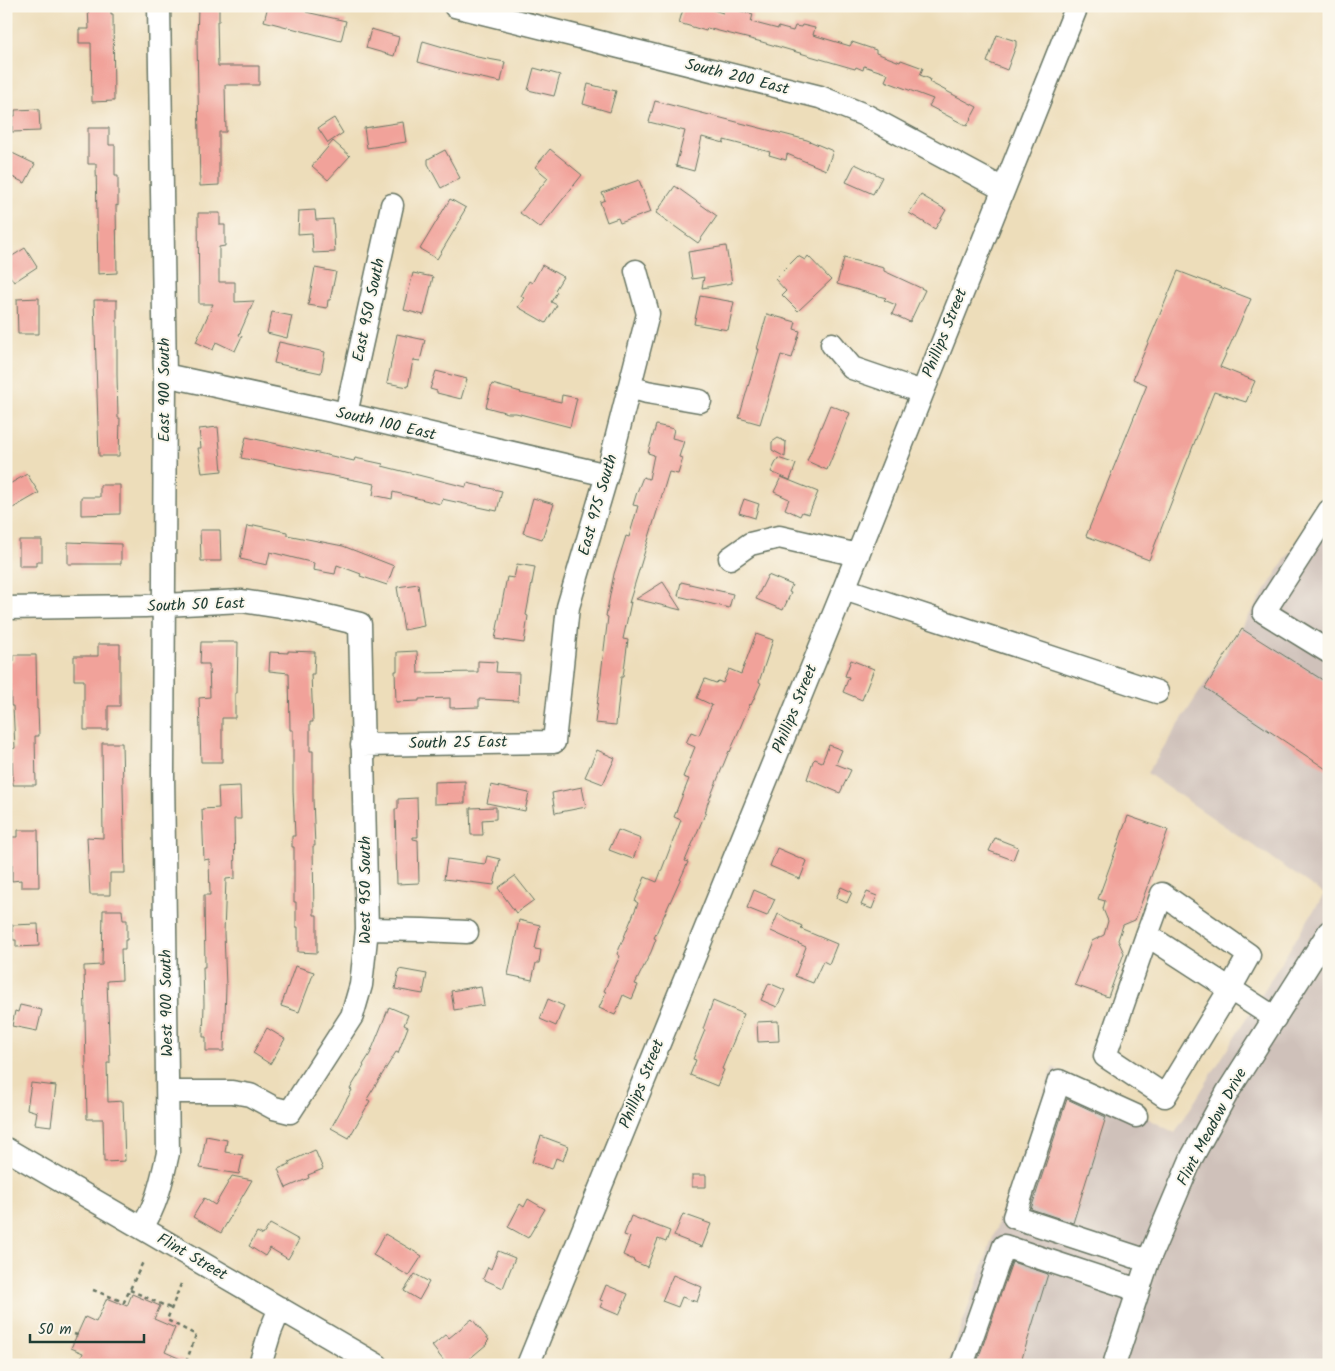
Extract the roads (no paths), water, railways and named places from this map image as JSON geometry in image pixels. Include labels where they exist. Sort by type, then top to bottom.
[{"type":"street","name":"East 900 South","points":[[159,6],[164,376],[163,774]]},
{"type":"street","name":"South 200 East","points":[[455,6],[820,97],[868,116],[1003,189]]},
{"type":"street","name":"Phillips Street","points":[[528,1365],[858,555],[1077,6]]},
{"type":"street","name":"East 950 South","points":[[346,414],[392,205]]},
{"type":"street","name":"East 975 South","points":[[554,742],[568,607],[606,475],[648,314],[636,271]]},
{"type":"street","points":[[832,344],[852,368],[922,392]]},
{"type":"street","name":"South 100 East","points":[[164,376],[346,414],[606,475]]},
{"type":"street","points":[[630,387],[647,392],[700,401]]},
{"type":"street","points":[[1329,511],[1264,612],[1329,652]]},
{"type":"street","points":[[730,558],[750,544],[779,537],[858,555]]},
{"type":"street","points":[[844,589],[1157,692]]},
{"type":"street","name":"South 50 East","points":[[6,608],[162,605],[242,601],[306,611],[360,624],[361,708]]},
{"type":"street","name":"West 950 South","points":[[168,1092],[232,1092],[250,1095],[274,1108],[290,1112],[352,1016],[361,985],[367,929],[361,708]]},
{"type":"street","name":"South 25 East","points":[[362,745],[554,742]]},
{"type":"street","name":"West 900 South","points":[[142,1227],[149,1217],[158,1196],[168,1153],[163,774]]},
{"type":"street","points":[[1162,894],[1249,955],[1165,1096],[1105,1056],[1147,935],[1162,894]]},
{"type":"street","points":[[367,929],[467,932]]},
{"type":"street","points":[[1147,935],[1274,1018]]},
{"type":"street","name":"Flint Meadow Drive","points":[[1114,1365],[1148,1261],[1192,1157],[1228,1093],[1274,1018],[1325,945]]},
{"type":"street","points":[[1136,1116],[1059,1080],[1014,1217],[1148,1261]]},
{"type":"street","name":"Flint Street","points":[[6,1149],[377,1365]]},
{"type":"street","points":[[962,1365],[1004,1246],[1138,1290]]},
{"type":"street","points":[[260,1365],[280,1308]]}]
